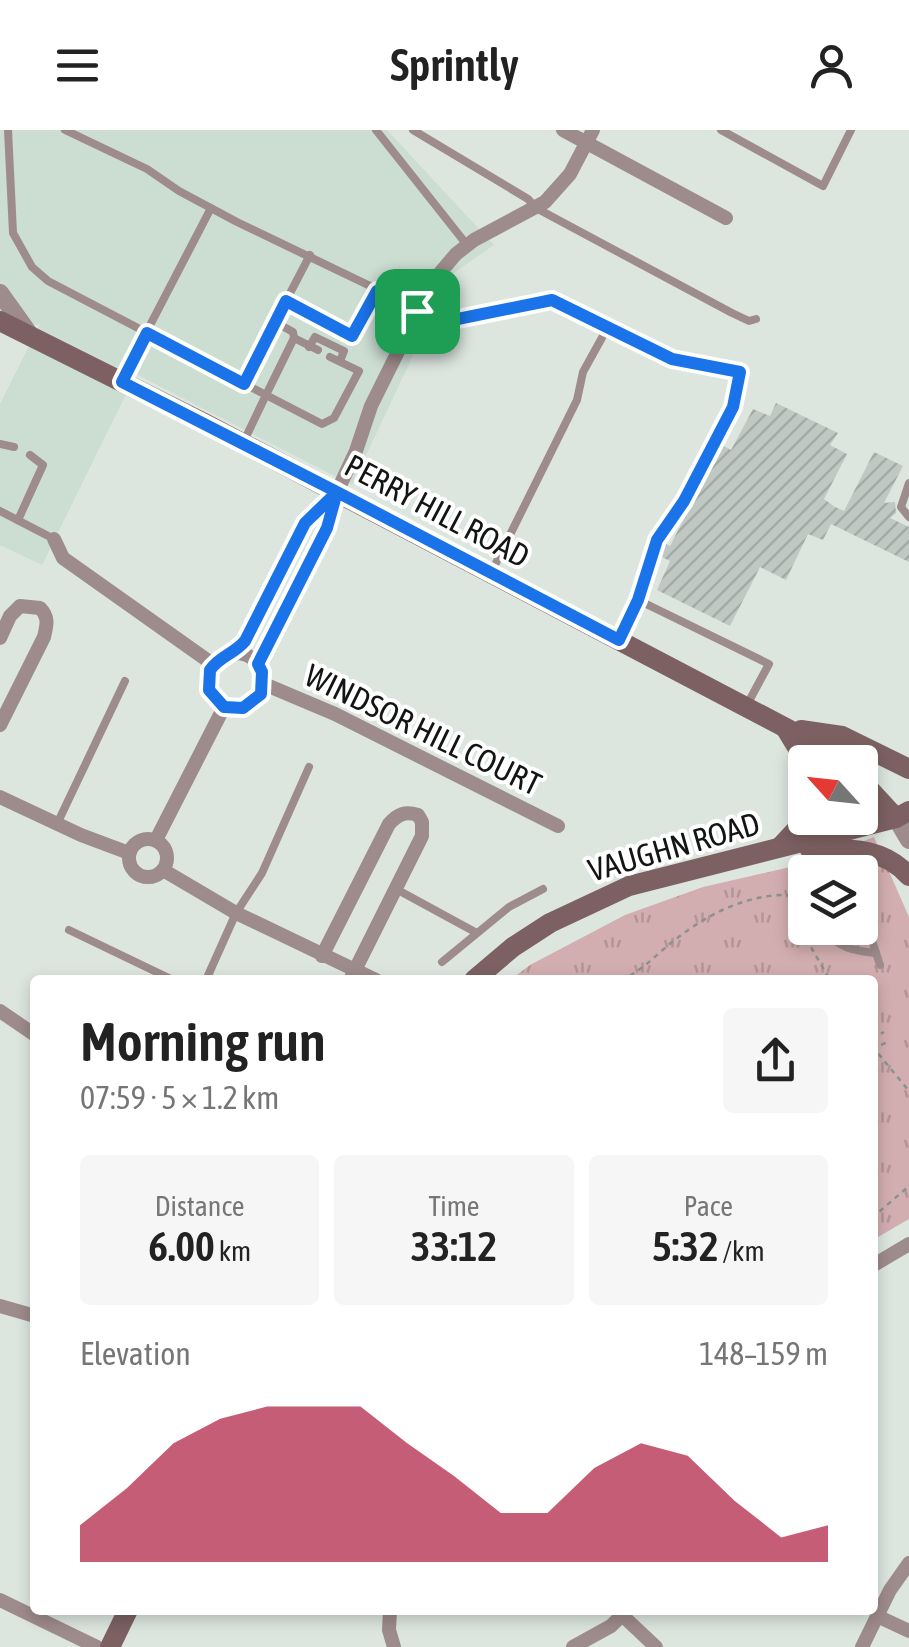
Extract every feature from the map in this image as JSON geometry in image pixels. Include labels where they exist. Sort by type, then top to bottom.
[{"type":"main road","name":"PERRY HILL ROAD","points":[[0,321],[337,492],[813,745]]},
{"type":"main road","points":[[784,727],[795,745]]},
{"type":"main road","points":[[784,727],[842,736],[909,770]]},
{"type":"main road","points":[[878,794],[903,814]]},
{"type":"main road","name":"VAUGHN ROAD","points":[[480,975],[550,922],[629,886],[903,814]]},
{"type":"main road","points":[[781,847],[792,835]]},
{"type":"main road","points":[[781,847],[864,850],[886,856],[909,876]]},
{"type":"main road","points":[[110,1647],[126,1615]]},
{"type":"street","points":[[564,130],[590,137],[726,218]]},
{"type":"street","points":[[258,664],[327,528],[371,406],[433,280],[467,245],[536,208],[570,174],[590,137]]},
{"type":"street","points":[[0,294],[30,336]]},
{"type":"street","points":[[235,653],[245,641],[305,523],[337,492]]},
{"type":"street","points":[[54,538],[63,558],[214,665]]},
{"type":"street","points":[[0,638],[10,616],[20,606],[40,608],[46,613],[44,637],[0,725]]},
{"type":"street","points":[[235,653],[251,657],[258,664],[264,684],[252,704],[243,708],[224,707],[209,690],[214,665],[235,653]]},
{"type":"street","name":"WINDSOR HILL COURT","points":[[264,684],[334,714],[558,826]]},
{"type":"street","points":[[156,840],[224,707]]},
{"type":"street","points":[[0,797],[130,853]]},
{"type":"street","points":[[322,956],[389,824],[396,816],[418,814],[422,836],[351,975]]},
{"type":"street","points":[[903,814],[909,840]]},
{"type":"street","points":[[156,840],[166,850],[163,870],[154,876],[141,876],[131,866],[130,853],[137,842],[156,840]]},
{"type":"street","points":[[163,870],[236,913],[322,956],[349,975]]},
{"type":"street","points":[[0,1011],[30,1032]]},
{"type":"street","points":[[878,1262],[909,1244]]},
{"type":"street","points":[[0,1306],[30,1315]]},
{"type":"street","points":[[878,1614],[909,1563]]},
{"type":"street","points":[[0,1600],[30,1615]]},
{"type":"street","points":[[31,1615],[97,1647]]},
{"type":"street","points":[[390,1615],[394,1647]]},
{"type":"street","points":[[572,1647],[623,1615]]},
{"type":"street","points":[[627,1615],[656,1647]]},
{"type":"street","points":[[862,1647],[877,1616],[909,1631]]},
{"type":"lane","points":[[8,130],[13,233],[21,250],[46,280],[322,424],[334,418],[359,371],[330,356]]},
{"type":"lane","points":[[65,130],[443,322],[552,300],[672,359],[740,372],[733,407],[684,501],[657,540],[638,600],[619,640]]},
{"type":"lane","points":[[376,130],[467,245]]},
{"type":"lane","points":[[413,130],[517,192],[536,208],[732,313],[749,321],[756,319]]},
{"type":"lane","points":[[720,130],[823,186],[851,130]]},
{"type":"lane","points":[[122,382],[212,208]]},
{"type":"lane","points":[[244,384],[310,256]]},
{"type":"lane","points":[[286,301],[352,336],[377,291]]},
{"type":"lane","points":[[243,443],[294,338],[293,332],[275,322]]},
{"type":"lane","points":[[491,574],[577,400],[583,372],[609,326]]},
{"type":"lane","points":[[294,338],[314,348],[315,336],[344,351],[340,361]]},
{"type":"lane","points":[[0,444],[14,447]]},
{"type":"lane","points":[[18,520],[43,465],[30,455]]},
{"type":"lane","points":[[909,482],[901,507],[909,517]]},
{"type":"lane","points":[[0,511],[54,538]]},
{"type":"lane","points":[[273,585],[294,596]]},
{"type":"lane","points":[[638,600],[769,664],[746,708]]},
{"type":"lane","points":[[56,824],[126,681]]},
{"type":"lane","points":[[208,975],[236,913],[262,873],[309,767]]},
{"type":"lane","points":[[442,962],[509,907],[543,888]]},
{"type":"lane","points":[[396,889],[476,932]]},
{"type":"lane","points":[[69,930],[164,975]]},
{"type":"lane","points":[[843,945],[876,953]]},
{"type":"lane","points":[[873,945],[880,965]]},
{"type":"path","points":[[629,975],[698,923],[732,905],[788,896]]},
{"type":"path","points":[[811,945],[827,975]]},
{"type":"path","points":[[878,1035],[884,1032]]},
{"type":"path","points":[[878,1046],[890,1041]]},
{"type":"path","points":[[878,1054],[909,1091]]},
{"type":"path","points":[[878,1213],[909,1186]]},
{"type":"shaded area","points":[[0,130],[387,130],[494,245],[451,275],[352,485],[136,374],[42,565],[0,545],[0,404],[40,324],[0,332]]},
{"type":"green space","points":[[874,837],[909,917],[909,1219],[878,1237],[878,975],[517,975],[625,915],[703,887],[788,868],[788,945],[878,945],[878,855],[828,855]]},
{"type":"building","points":[[776,403],[838,433],[830,445],[847,454],[824,499],[835,507],[844,511],[874,452],[903,466],[884,503],[895,502],[896,513],[890,518],[909,527],[909,562],[831,524],[823,540],[808,534],[786,580],[760,567],[730,626],[657,590],[670,561],[660,556],[664,543],[670,546],[722,445],[731,450],[753,409],[770,416]]},
{"type":"route","points":[[417,311],[377,291],[352,336],[286,301],[244,384],[147,333],[122,382],[337,492],[327,528],[258,664],[264,684],[261,694],[243,708],[224,707],[209,690],[210,670],[245,641],[305,523],[337,492],[619,640],[638,600],[657,540],[684,501],[733,407],[740,372],[672,359],[552,300],[443,322],[417,311]]}]
